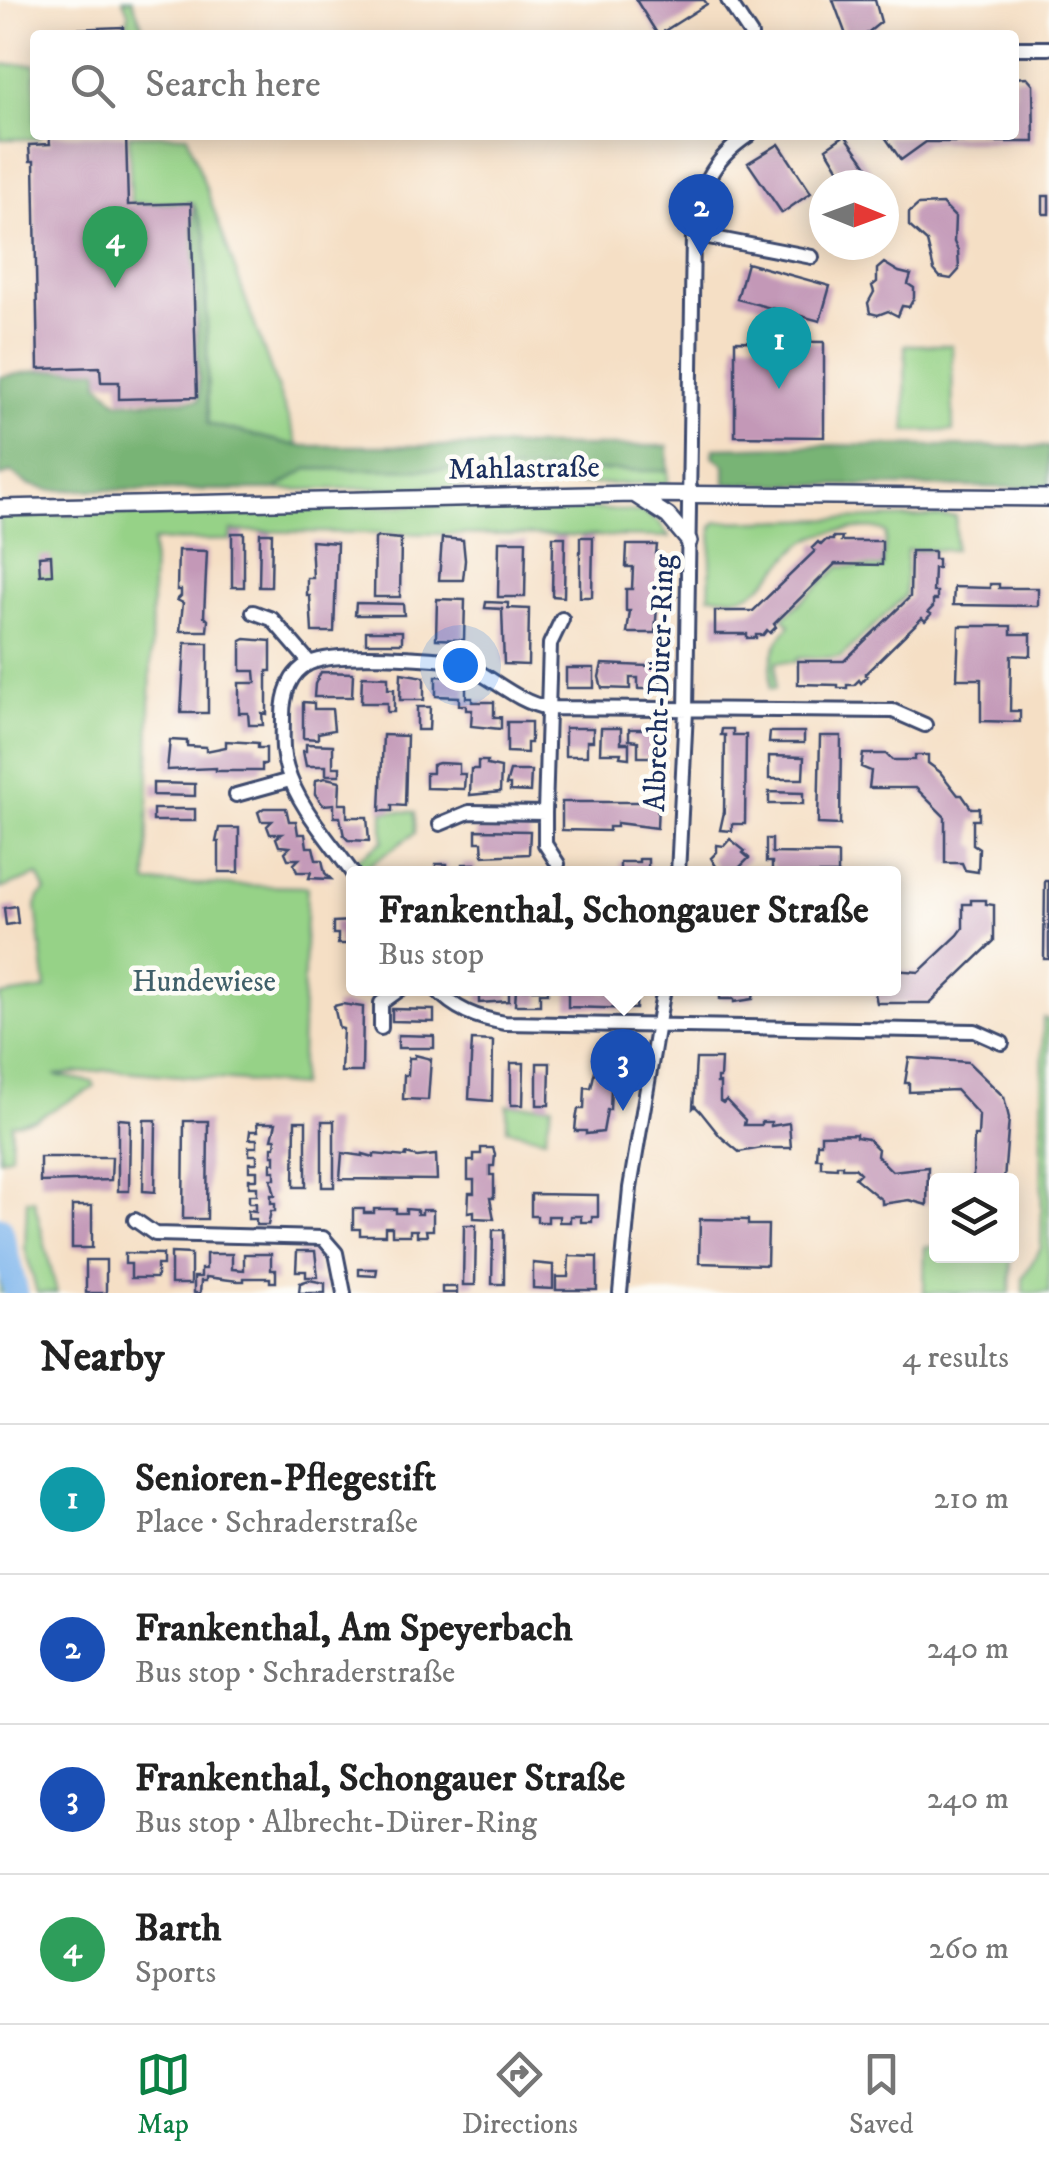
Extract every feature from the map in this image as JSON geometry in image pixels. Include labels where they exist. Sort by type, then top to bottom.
[{"type":"street","points":[[728,0],[748,30]]},
{"type":"street","points":[[1019,48],[1049,48]]},
{"type":"street","name":"Albrecht-Dürer-Ring","points":[[678,866],[690,540],[692,234],[709,174],[728,149],[742,140]]},
{"type":"street","points":[[692,234],[809,256]]},
{"type":"street","points":[[634,494],[668,516],[690,540]]},
{"type":"street","name":"Mahlastraße","points":[[0,508],[634,494],[1049,498]]},
{"type":"street","points":[[252,612],[272,619],[310,663]]},
{"type":"street","points":[[558,864],[545,844],[545,814],[550,644],[562,619]]},
{"type":"street","points":[[348,866],[290,780],[283,751],[283,704],[292,678],[310,663],[333,658],[456,661],[475,668],[523,700],[548,708],[894,711],[925,725]]},
{"type":"street","points":[[236,794],[290,780]]},
{"type":"street","points":[[440,824],[469,812],[545,814]]},
{"type":"street","points":[[381,1028],[382,1003],[391,996]]},
{"type":"street","points":[[442,996],[475,1017],[505,1024],[975,1031],[1002,1043]]},
{"type":"street","points":[[620,1293],[630,1188],[663,996]]},
{"type":"street","points":[[135,1220],[155,1234],[323,1238],[336,1253],[344,1293]]},
{"type":"green space","points":[[123,0],[132,0],[144,30],[125,30],[129,14]]},
{"type":"green space","points":[[30,64],[30,139],[0,139],[0,65]]},
{"type":"green space","points":[[129,140],[189,140],[298,446],[208,424],[206,235],[193,203],[131,203]]},
{"type":"green space","points":[[193,203],[206,235],[208,424],[298,446],[668,446],[668,471],[307,469],[274,490],[49,490],[27,484],[11,472],[0,477],[0,377],[36,371],[99,369],[99,383],[118,402],[199,400]]},
{"type":"green space","points":[[905,345],[952,345],[953,431],[906,431]]},
{"type":"green space","points":[[1049,447],[1049,488],[725,484],[725,465],[713,456],[714,448]]},
{"type":"green space","points":[[307,469],[668,471],[668,483],[274,490]]},
{"type":"green space","name":"Hundewiese","points":[[491,503],[642,512],[660,523],[669,537],[231,531],[230,540],[153,541],[147,883],[307,887],[300,1086],[110,1070],[54,1075],[93,1082],[95,1087],[35,1119],[12,1124],[11,1155],[0,1159],[0,996],[46,989],[36,906],[46,891],[38,875],[0,889],[0,516]]},
{"type":"green space","points":[[956,516],[955,550],[907,550],[905,596],[841,657],[776,662],[775,689],[770,689],[773,655],[790,625],[783,618],[839,567],[883,567],[886,533],[863,529],[814,537],[749,594],[709,596],[712,527],[717,522]]},
{"type":"green space","points":[[383,811],[415,812],[415,833],[368,866],[358,866],[355,861],[383,841]]},
{"type":"green space","points":[[1043,1018],[1049,1020],[1049,1293],[1023,1293],[1023,1277],[1041,1248]]},
{"type":"green space","points":[[507,1105],[552,1105],[545,1138],[507,1129]]},
{"type":"green space","points":[[27,1200],[34,1200],[57,1293],[37,1293],[25,1248]]},
{"type":"green space","points":[[0,1238],[15,1293],[0,1293]]},
{"type":"green space","points":[[925,1247],[929,1247],[929,1263],[1011,1263],[1010,1293],[924,1293]]},
{"type":"building","points":[[636,0],[704,0],[707,4],[666,30],[655,30]]},
{"type":"building","points":[[833,0],[875,0],[881,22],[871,30],[844,30]]},
{"type":"building","points":[[123,27],[123,30],[46,30]]},
{"type":"building","points":[[1027,77],[1033,84],[1034,142],[926,142],[901,160],[887,140],[1019,140],[1019,78]]},
{"type":"building","points":[[50,140],[126,140],[128,205],[191,203],[197,397],[119,399],[119,382],[101,382],[100,367],[38,369],[34,161],[30,161],[29,145],[50,144]]},
{"type":"building","points":[[838,140],[849,140],[870,170],[839,170],[826,148]]},
{"type":"building","points":[[779,144],[809,194],[782,213],[748,163]]},
{"type":"building","points":[[1043,196],[1049,196],[1049,214],[1043,214]]},
{"type":"building","points":[[942,204],[955,217],[959,270],[951,279],[940,277],[934,270],[927,242],[909,226],[909,213],[918,205]]},
{"type":"building","points":[[747,263],[830,286],[820,321],[737,299]]},
{"type":"building","points":[[884,263],[911,275],[908,284],[914,288],[914,298],[909,307],[902,306],[898,316],[888,311],[870,313],[872,286],[877,282],[877,269]]},
{"type":"building","points":[[735,341],[824,342],[824,437],[735,436]]},
{"type":"building","points":[[232,533],[244,533],[244,587],[232,587]]},
{"type":"building","points":[[260,533],[272,533],[271,587],[259,587]]},
{"type":"building","points":[[378,537],[401,539],[400,597],[374,597]]},
{"type":"building","points":[[553,537],[565,537],[564,597],[552,596]]},
{"type":"building","points":[[580,537],[593,537],[592,597],[580,597]]},
{"type":"building","points":[[833,537],[842,537],[841,541],[882,541],[882,565],[835,564],[774,624],[776,627],[770,633],[767,630],[756,638],[747,638],[747,634],[715,634],[715,611],[753,611],[815,551],[812,548],[818,542],[821,545]]},
{"type":"building","points":[[442,538],[463,540],[463,580],[439,580]]},
{"type":"building","points":[[311,541],[337,543],[334,632],[312,632],[307,596],[307,578],[313,578]]},
{"type":"building","points":[[499,541],[526,541],[525,597],[498,597]]},
{"type":"building","points":[[627,545],[657,545],[655,633],[627,633],[630,611],[626,611],[626,589],[632,589],[633,567],[626,567]]},
{"type":"building","points":[[178,550],[207,551],[207,631],[180,631],[183,603],[177,600],[181,596],[181,590],[177,590]]},
{"type":"building","points":[[911,551],[934,551],[934,559],[938,559],[933,592],[937,592],[937,600],[933,600],[928,612],[931,614],[925,621],[922,618],[865,674],[861,683],[859,680],[847,688],[798,684],[798,661],[844,661],[910,597]]},
{"type":"building","points":[[51,555],[52,574],[40,575],[39,556]]},
{"type":"building","points":[[990,584],[999,584],[999,588],[1038,588],[1038,606],[953,605],[954,587],[990,588]]},
{"type":"building","points":[[437,599],[465,600],[464,640],[436,639]]},
{"type":"building","points":[[486,602],[529,609],[528,665],[504,664],[502,609],[485,608]]},
{"type":"building","points":[[356,603],[403,604],[404,615],[355,615]]},
{"type":"building","points":[[959,626],[1011,626],[1011,634],[1031,634],[1031,656],[1011,655],[1010,711],[1020,711],[1020,722],[981,721],[981,679],[957,679]]},
{"type":"building","points":[[366,631],[402,631],[402,643],[366,643]]},
{"type":"building","points":[[241,641],[271,641],[263,725],[249,725],[248,713],[239,713],[239,683],[256,683],[255,671],[241,671]]},
{"type":"building","points":[[185,643],[208,643],[208,713],[181,713]]},
{"type":"building","points":[[602,664],[661,666],[660,689],[638,689],[638,678],[630,678],[630,689],[602,688]]},
{"type":"building","points":[[566,668],[594,668],[594,688],[566,688]]},
{"type":"building","points":[[321,672],[353,673],[352,697],[314,697]]},
{"type":"building","points":[[401,673],[424,677],[424,700],[400,700]]},
{"type":"building","points":[[362,676],[388,677],[388,689],[394,689],[394,712],[387,712],[387,703],[361,703]]},
{"type":"building","points":[[436,676],[460,677],[460,685],[466,686],[466,698],[472,698],[472,702],[494,702],[494,717],[501,717],[501,729],[471,726],[472,710],[459,705],[459,697],[436,696]]},
{"type":"building","points":[[303,702],[314,703],[314,709],[332,709],[334,730],[318,733],[318,739],[303,738]]},
{"type":"building","points":[[417,707],[430,707],[429,730],[417,730]]},
{"type":"building","points":[[507,722],[531,722],[527,753],[507,752]]},
{"type":"building","points":[[565,728],[593,728],[593,741],[587,741],[587,756],[565,756]]},
{"type":"building","points":[[601,728],[621,728],[621,743],[629,743],[629,758],[620,757],[621,753],[600,753]]},
{"type":"building","points":[[629,729],[662,729],[661,757],[638,757],[638,741],[629,740]]},
{"type":"building","points":[[722,729],[733,729],[733,735],[746,735],[745,824],[732,824],[732,831],[720,830],[724,812]]},
{"type":"building","points":[[770,732],[804,732],[804,743],[769,743]]},
{"type":"building","points":[[383,735],[407,736],[405,806],[392,805],[392,811],[380,811]]},
{"type":"building","points":[[820,736],[841,736],[840,825],[818,824]]},
{"type":"building","points":[[170,740],[187,741],[187,746],[206,747],[206,751],[226,747],[226,741],[258,743],[258,748],[266,748],[266,764],[262,764],[262,771],[167,770]]},
{"type":"building","points":[[306,744],[333,745],[333,767],[340,767],[340,775],[326,775],[326,766],[306,766]]},
{"type":"building","points":[[863,754],[886,754],[892,760],[915,760],[915,755],[928,755],[928,763],[958,795],[971,808],[979,808],[979,820],[973,820],[973,844],[979,848],[978,872],[965,870],[962,863],[945,863],[945,817],[916,788],[869,788],[871,771],[861,767]]},
{"type":"building","points":[[769,756],[804,757],[803,779],[769,779]]},
{"type":"building","points":[[478,761],[501,768],[500,792],[470,795],[471,769],[478,769]]},
{"type":"building","points":[[459,764],[459,774],[465,774],[464,789],[426,788],[426,773],[432,773],[432,765]]},
{"type":"building","points":[[510,771],[531,771],[530,792],[510,791],[510,785],[506,785]]},
{"type":"building","points":[[316,780],[340,781],[339,804],[347,804],[347,817],[367,817],[369,841],[348,840],[340,817],[334,817],[334,804],[323,805],[315,794]]},
{"type":"building","points":[[153,783],[195,784],[195,796],[153,795]]},
{"type":"building","points":[[769,792],[803,793],[803,804],[769,804]]},
{"type":"building","points":[[562,802],[658,802],[657,828],[617,823],[609,831],[562,830]]},
{"type":"building","points":[[264,808],[286,808],[289,821],[296,821],[298,834],[305,834],[307,847],[313,847],[316,860],[322,860],[331,879],[309,878],[311,872],[297,872],[294,864],[299,859],[288,859],[285,852],[290,847],[279,846],[276,838],[282,834],[270,834],[267,826],[272,821],[261,821],[258,812]]},
{"type":"building","points":[[153,809],[195,809],[195,821],[153,821]]},
{"type":"building","points":[[219,828],[239,828],[239,872],[219,872]]},
{"type":"building","points":[[476,830],[530,831],[529,854],[483,856],[482,842],[476,842]]},
{"type":"building","points":[[730,839],[749,858],[741,866],[716,866],[711,858],[717,845],[724,846]]},
{"type":"building","points":[[766,839],[772,839],[772,853],[838,854],[838,866],[772,866],[772,862],[766,862]]},
{"type":"building","points":[[648,859],[648,866],[620,866],[620,862]]},
{"type":"building","points":[[1045,881],[1049,881],[1049,959],[1044,959]]},
{"type":"building","points":[[971,900],[986,900],[986,904],[994,905],[994,941],[930,1003],[877,1003],[876,996],[901,996],[901,971],[919,972],[958,935],[963,928],[963,904],[971,904]]},
{"type":"building","points":[[16,906],[18,923],[6,925],[4,908]]},
{"type":"building","points":[[346,921],[346,944],[338,944],[333,922]]},
{"type":"building","points":[[479,996],[509,996],[509,1001],[479,1003]]},
{"type":"building","points":[[516,996],[540,996],[540,1005],[515,1005]]},
{"type":"building","points":[[568,996],[637,996],[636,1009],[568,1007]]},
{"type":"building","points":[[720,996],[753,996],[734,1002]]},
{"type":"building","points":[[334,1006],[363,1007],[362,1072],[341,1072],[343,1029],[339,1028]]},
{"type":"building","points":[[392,1009],[434,1010],[434,1022],[392,1021]]},
{"type":"building","points":[[398,1035],[434,1036],[434,1048],[398,1048]]},
{"type":"building","points":[[472,1040],[493,1041],[492,1101],[469,1099]]},
{"type":"building","points":[[601,1044],[628,1044],[627,1062],[621,1066],[616,1088],[611,1088],[603,1132],[586,1134],[575,1131],[576,1120],[578,1109],[584,1109],[585,1087],[591,1088]]},
{"type":"building","points":[[415,1055],[431,1059],[428,1100],[403,1099],[404,1075],[408,1075],[409,1058]]},
{"type":"building","points":[[909,1058],[968,1062],[1004,1097],[1009,1118],[1005,1173],[973,1173],[979,1115],[956,1090],[909,1092],[909,1083],[905,1083]]},
{"type":"building","points":[[696,1059],[721,1059],[717,1078],[720,1101],[726,1100],[745,1120],[744,1125],[789,1123],[791,1148],[739,1152],[720,1136],[693,1108]]},
{"type":"building","points":[[511,1063],[524,1063],[523,1105],[511,1105]]},
{"type":"building","points":[[537,1063],[550,1063],[549,1105],[537,1105]]},
{"type":"building","points":[[118,1119],[130,1120],[129,1191],[118,1191]]},
{"type":"building","points":[[144,1120],[156,1120],[155,1192],[143,1191]]},
{"type":"building","points":[[184,1121],[208,1121],[207,1219],[183,1219]]},
{"type":"building","points":[[295,1121],[306,1121],[306,1187],[294,1187]]},
{"type":"building","points":[[322,1121],[334,1121],[334,1187],[322,1187]]},
{"type":"building","points":[[257,1123],[276,1123],[272,1139],[276,1139],[272,1147],[275,1163],[271,1163],[275,1195],[271,1195],[271,1203],[275,1203],[275,1211],[271,1211],[268,1225],[256,1225],[256,1219],[248,1219],[248,1210],[256,1211],[256,1203],[249,1203],[249,1195],[257,1195],[257,1187],[249,1187],[249,1179],[257,1179],[257,1171],[249,1171],[249,1163],[257,1163],[257,1155],[249,1155],[249,1147],[257,1147],[257,1139],[249,1139],[250,1131],[258,1131]]},
{"type":"building","points":[[856,1134],[878,1149],[877,1156],[892,1171],[928,1167],[927,1205],[909,1200],[882,1204],[855,1178],[860,1173],[855,1168],[821,1167],[821,1158],[816,1158],[821,1135]]},
{"type":"building","points":[[481,1148],[493,1148],[495,1154],[494,1166],[490,1166],[490,1175],[494,1175],[494,1198],[490,1198],[494,1219],[474,1218],[474,1211],[468,1212],[474,1180],[468,1180],[468,1161],[474,1161],[474,1154],[481,1154]]},
{"type":"building","points":[[342,1153],[374,1157],[436,1155],[437,1180],[340,1179]]},
{"type":"building","points":[[40,1157],[112,1157],[111,1180],[40,1182]]},
{"type":"building","points":[[531,1194],[598,1195],[598,1217],[592,1217],[592,1222],[581,1222],[581,1216],[570,1216],[570,1222],[559,1222],[559,1216],[548,1216],[548,1222],[537,1222],[537,1216],[531,1216]]},
{"type":"building","points":[[72,1206],[92,1206],[92,1248],[72,1248]]},
{"type":"building","points":[[353,1209],[374,1213],[374,1209],[396,1209],[396,1213],[406,1213],[406,1209],[417,1210],[417,1214],[433,1210],[433,1230],[426,1230],[427,1236],[417,1236],[417,1230],[410,1230],[410,1235],[392,1235],[392,1227],[385,1227],[385,1235],[360,1235],[360,1229],[353,1229]]},
{"type":"building","points":[[700,1219],[748,1220],[748,1225],[768,1225],[767,1265],[699,1263]]},
{"type":"building","points":[[464,1225],[476,1225],[475,1285],[463,1285]]},
{"type":"building","points":[[493,1230],[504,1230],[504,1284],[492,1284]]},
{"type":"building","points":[[297,1251],[315,1251],[318,1277],[306,1277],[306,1271],[296,1271]]},
{"type":"building","points":[[125,1253],[163,1254],[163,1265],[157,1265],[157,1278],[131,1278],[131,1264],[125,1264]]},
{"type":"building","points":[[171,1253],[191,1254],[191,1284],[171,1284]]},
{"type":"building","points":[[206,1254],[232,1254],[232,1269],[244,1270],[244,1254],[271,1254],[276,1282],[270,1282],[270,1278],[238,1281],[206,1277],[206,1281],[201,1281],[200,1293],[194,1293],[194,1277],[201,1277],[201,1269],[206,1269]]},
{"type":"building","points":[[569,1256],[597,1257],[597,1290],[556,1290],[556,1277],[568,1277]]},
{"type":"building","points":[[86,1260],[106,1260],[106,1293],[86,1293]]},
{"type":"building","points":[[533,1263],[553,1265],[553,1289],[533,1288]]},
{"type":"building","points":[[359,1269],[377,1269],[376,1276],[359,1275]]},
{"type":"building","points":[[300,1283],[325,1283],[325,1293],[299,1293]]},
{"type":"building","points":[[442,1287],[457,1287],[457,1293],[442,1293]]},
{"type":"waterway","points":[[0,1228],[16,1293]]},
{"type":"place","name":"Frankenthal, Am Speyerbach","points":[[701,256]]},
{"type":"place","name":"Barth","points":[[115,288]]},
{"type":"place","name":"Senioren-Pflegestift","points":[[779,389]]},
{"type":"place","name":"Frankenthal, Schongauer Straße","points":[[623,1111]]}]
